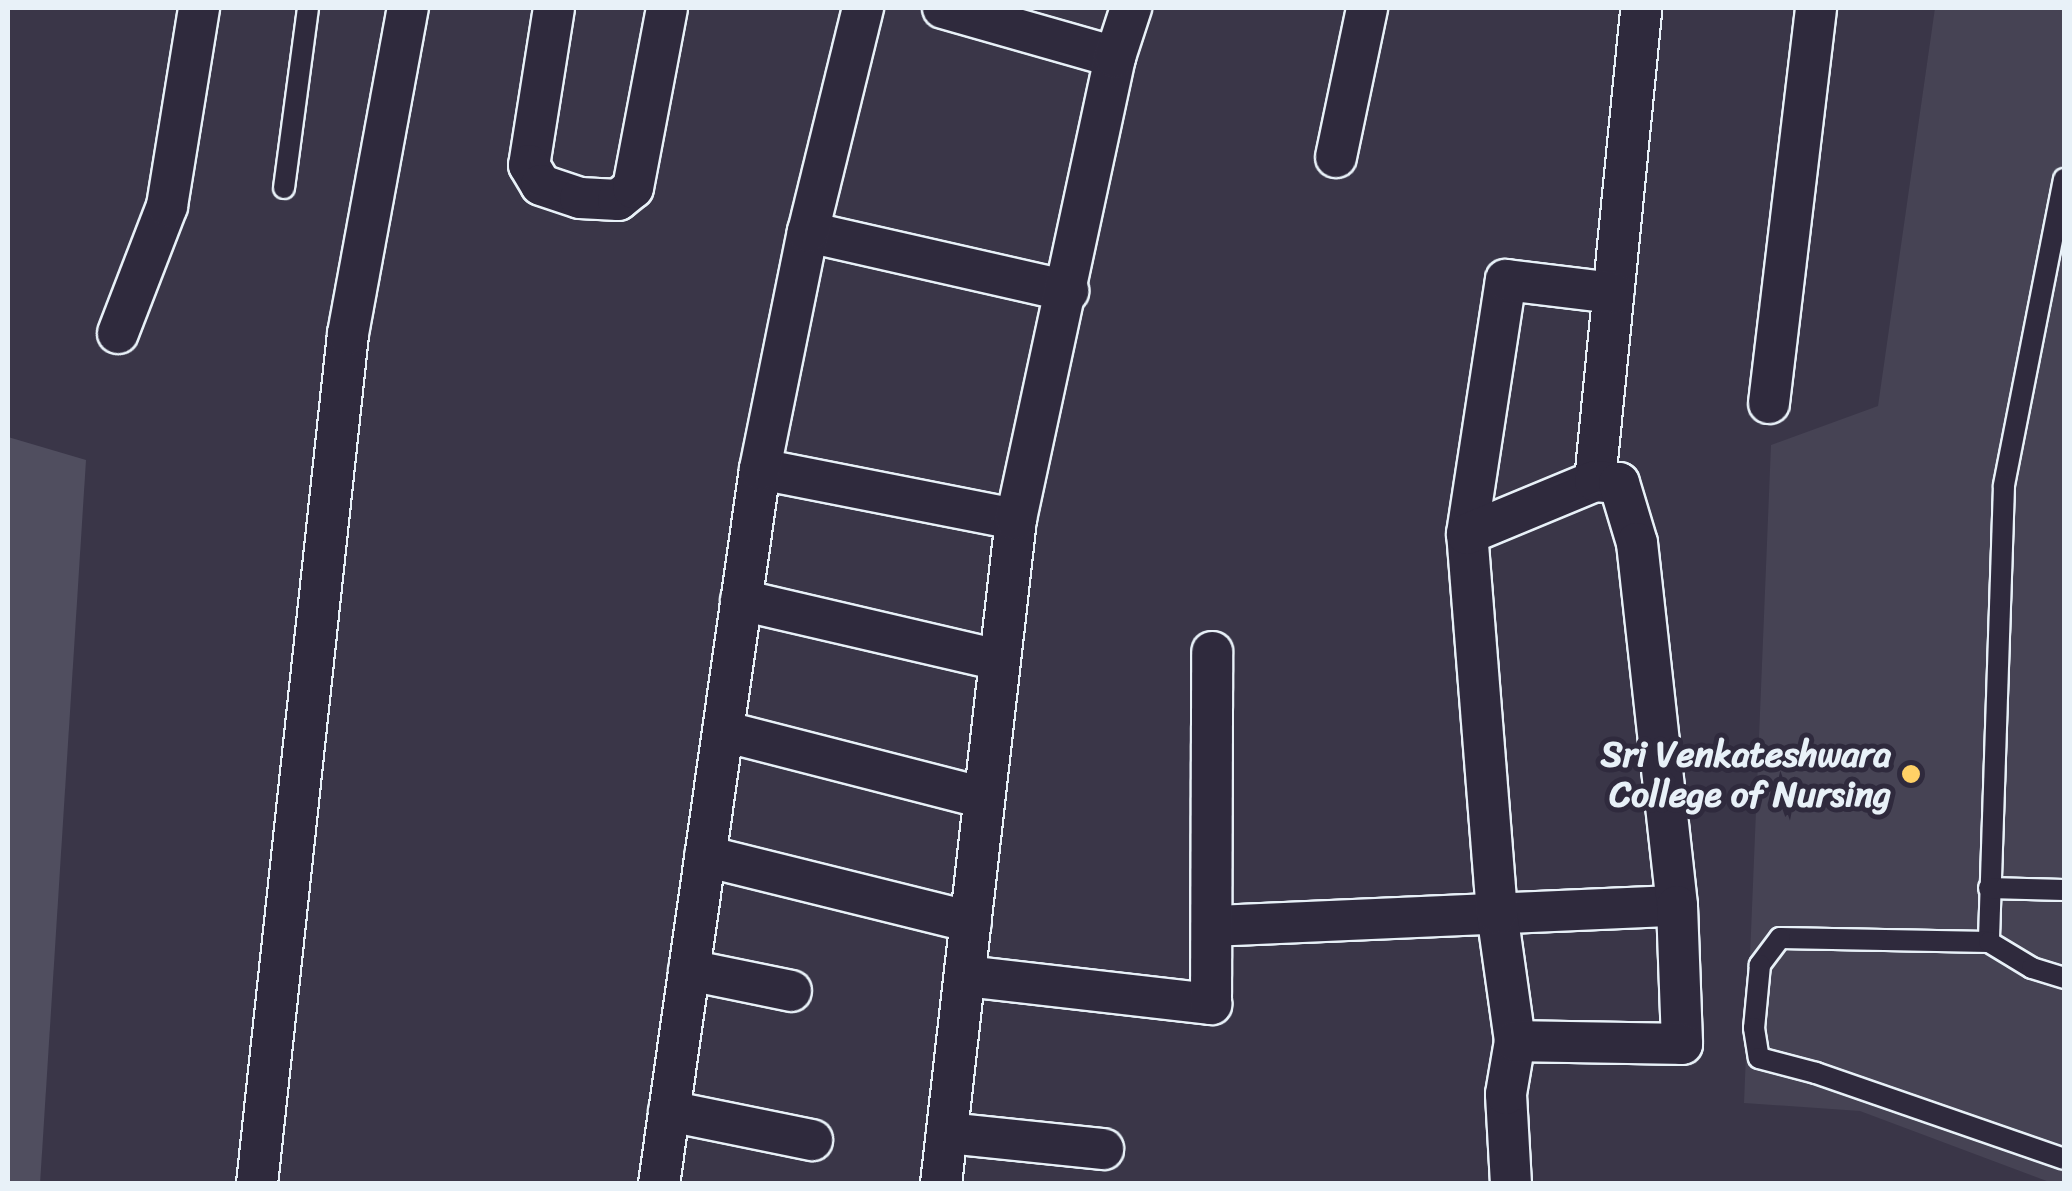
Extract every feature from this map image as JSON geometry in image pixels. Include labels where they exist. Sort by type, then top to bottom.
[{"type":"street","points":[[118,333],[168,206],[199,8]]},
{"type":"street","points":[[257,1184],[348,334],[408,8]]},
{"type":"street","points":[[554,8],[529,165],[541,185],[580,198],[618,200],[633,188],[667,8]]},
{"type":"street","points":[[659,1184],[760,469],[808,232],[863,8]]},
{"type":"street","points":[[943,8],[1115,57]]},
{"type":"street","points":[[941,1184],[1016,518],[1068,291],[1115,57],[1130,8]]},
{"type":"street","points":[[1336,157],[1367,8]]},
{"type":"street","points":[[1595,480],[1641,8]]},
{"type":"street","points":[[1769,403],[1816,8]]},
{"type":"street","points":[[808,232],[1068,291]]},
{"type":"street","points":[[1511,1184],[1506,1094],[1514,1041],[1497,913],[1467,534],[1506,280],[1613,293]]},
{"type":"street","points":[[760,469],[1016,518]]},
{"type":"street","points":[[1467,534],[1595,480],[1619,484],[1637,543],[1677,906],[1682,1044],[1514,1041]]},
{"type":"street","points":[[741,600],[998,660]]},
{"type":"street","points":[[965,976],[1211,1004],[1212,652]]},
{"type":"street","points":[[723,731],[984,798]]},
{"type":"street","points":[[705,856],[971,922]]},
{"type":"street","points":[[1213,926],[1677,906]]},
{"type":"street","points":[[689,970],[791,991]]},
{"type":"street","points":[[669,1111],[812,1140]]},
{"type":"street","points":[[947,1133],[1103,1149]]},
{"type":"lane","points":[[284,188],[308,8]]},
{"type":"lane","points":[[1989,942],[2004,486],[2064,179]]},
{"type":"lane","points":[[1989,888],[2064,890]]},
{"type":"lane","points":[[2064,978],[2032,968],[1989,942],[1780,938],[1760,965],[1754,1028],[1759,1058],[1816,1073],[2064,1160]]},
{"type":"shaded area","name":"Sri Venkateshwara College of Nursing","points":[[1935,8],[2064,8],[2064,1183],[2052,1183],[1860,1111],[1744,1103],[1771,445],[1878,406]]},
{"type":"shaded area","points":[[8,437],[86,460],[40,1184],[8,1183]]},
{"type":"place","name":"Sri Venkateshwara College of Nursing","points":[[1911,774]]}]
